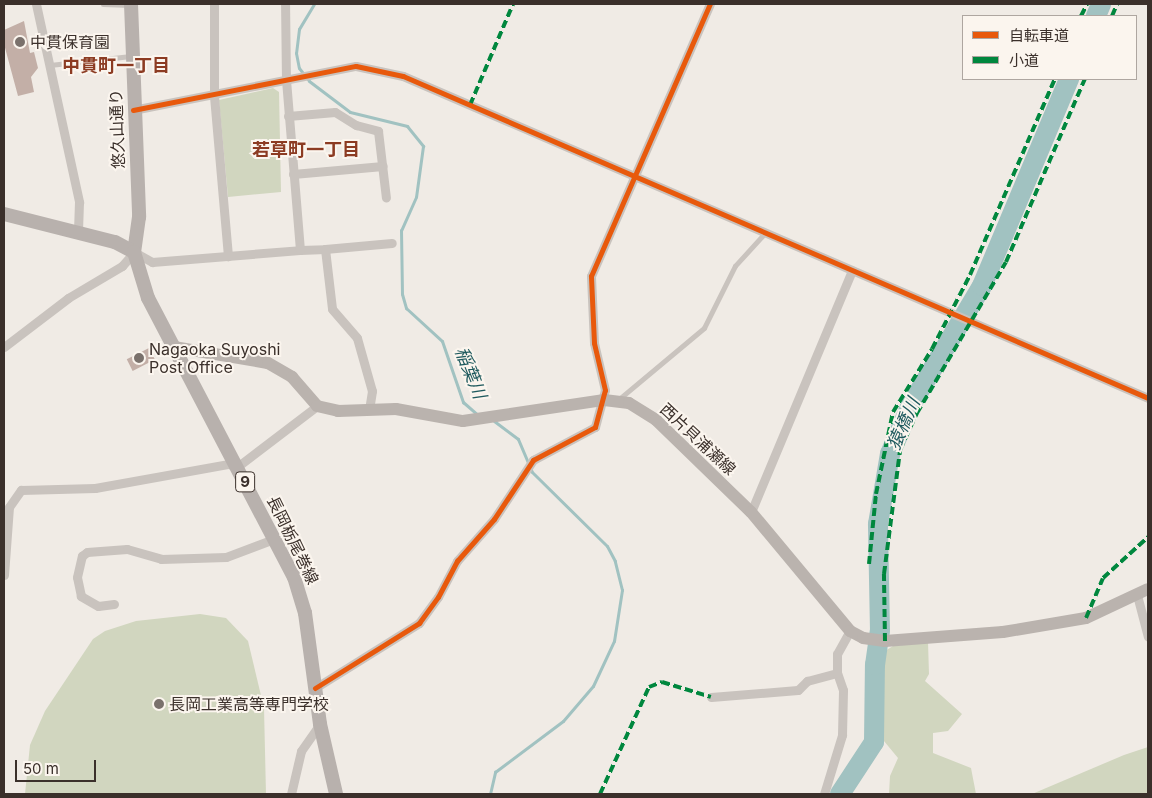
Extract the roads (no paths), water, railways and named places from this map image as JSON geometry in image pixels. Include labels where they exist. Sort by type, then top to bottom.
[{"type":"main road","name":"悠久山通り","points":[[131,4],[133,110],[139,217],[134,252]]},
{"type":"main road","points":[[4,214],[115,242],[134,252]]},
{"type":"main road","name":"長岡栃尾巻線","points":[[134,252],[148,298],[238,467],[301,596],[320,724],[336,794]]},
{"type":"main road","points":[[174,347],[268,363],[292,377],[316,406]]},
{"type":"main road","name":"西片貝浦瀬線","points":[[316,406],[338,411],[396,409],[463,421],[604,400],[618,401],[638,407],[656,420],[751,512],[850,631]]},
{"type":"main road","points":[[850,631],[863,638],[885,641],[1003,632],[1086,618],[1143,592]]},
{"type":"street","points":[[36,4],[78,202],[78,232]]},
{"type":"street","points":[[214,4],[214,96],[228,256]]},
{"type":"street","points":[[285,4],[288,116],[300,250]]},
{"type":"street","points":[[315,688],[419,623],[438,597],[457,561],[494,519],[525,468],[545,452],[591,431],[604,400],[594,343],[591,276],[710,4]]},
{"type":"street","points":[[133,110],[286,81],[295,76],[356,66],[403,76],[1148,398]]},
{"type":"street","points":[[288,116],[335,112],[356,125],[378,131],[386,198]]},
{"type":"street","points":[[293,174],[382,166]]},
{"type":"street","points":[[4,347],[68,298],[122,266],[134,252],[152,262],[392,243]]},
{"type":"street","points":[[325,249],[332,309],[357,338],[372,391],[369,410]]},
{"type":"street","points":[[751,512],[852,270]]},
{"type":"street","points":[[4,575],[9,507],[21,490],[95,488],[229,464],[238,467],[316,406]]},
{"type":"street","points":[[114,604],[98,606],[81,596],[77,577],[82,556],[87,552],[127,549],[162,559],[226,557],[274,539]]},
{"type":"street","points":[[1143,592],[1148,637]]},
{"type":"street","points":[[824,794],[842,735],[843,690],[837,673],[837,654],[850,631]]},
{"type":"street","points":[[712,697],[798,690],[807,681],[837,673]]},
{"type":"street","points":[[291,794],[301,751],[320,724]]},
{"type":"lane","points":[[104,4],[131,4]]},
{"type":"lane","points":[[50,65],[132,55]]},
{"type":"lane","points":[[618,401],[704,328],[736,266],[765,233]]},
{"type":"waterway","name":"稲葉川","points":[[314,4],[299,29],[296,53],[299,68],[309,81],[350,112],[407,126],[423,146],[416,197],[401,230],[402,294],[406,308],[442,341],[463,402],[477,414]]},
{"type":"waterway","name":"猿橋川","points":[[1096,15],[1101,4]]},
{"type":"waterway","name":"猿橋川","points":[[840,794],[874,742],[875,665],[880,631],[878,524],[890,454],[911,405],[982,286],[1069,80]]},
{"type":"waterway","name":"稲葉川","points":[[490,794],[495,772],[563,721],[593,686],[614,641],[622,590],[615,561],[607,546],[532,472],[518,439],[494,421]]},
{"type":"place","name":"中貫保育園","points":[[20,42]]},
{"type":"place","name":"Nagaoka Suyoshi Post Office","points":[[139,358]]},
{"type":"place","name":"長岡工業高等専門学校","points":[[159,704]]},
{"type":"district","name":"中貫町一丁目","points":[[116,66]]},
{"type":"district","name":"若草町一丁目","points":[[306,150]]}]
